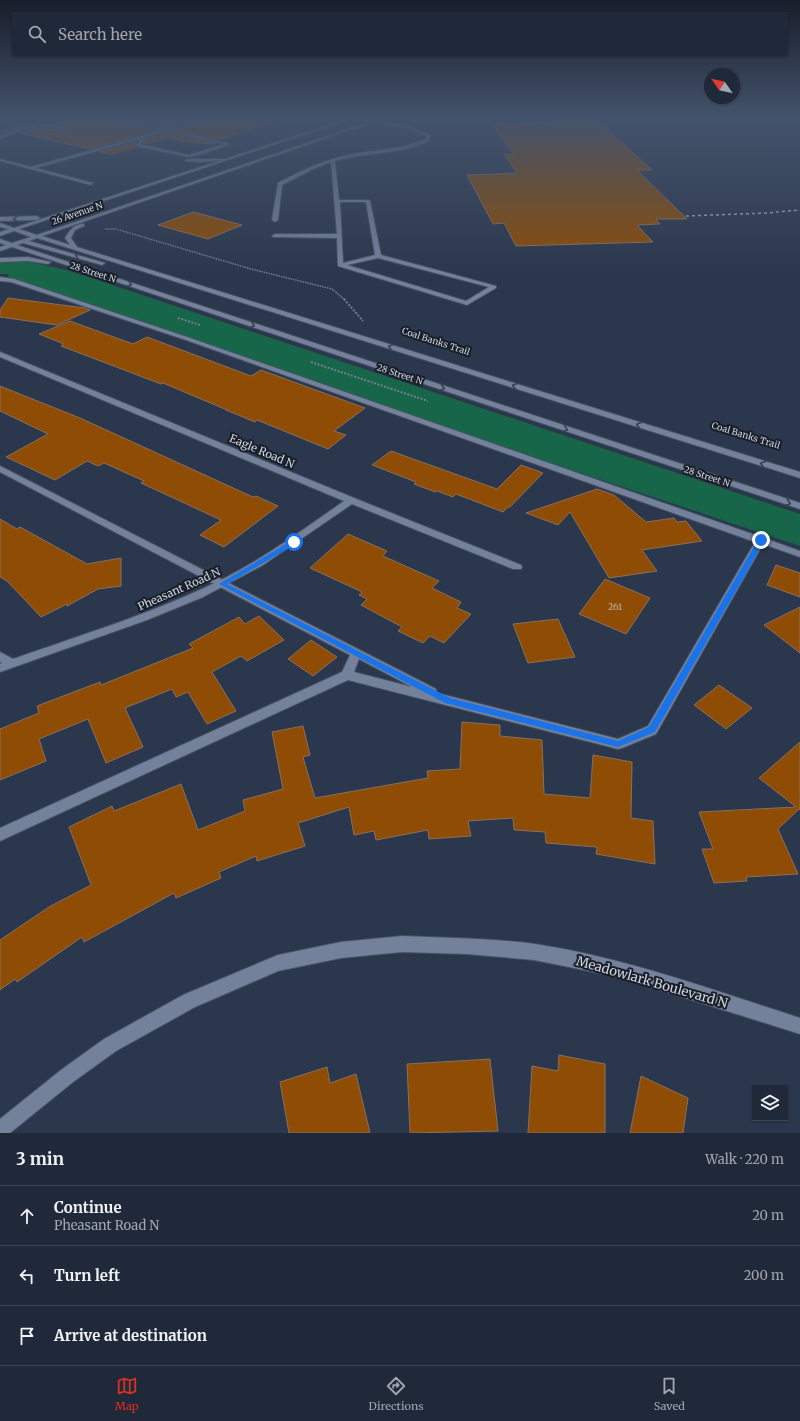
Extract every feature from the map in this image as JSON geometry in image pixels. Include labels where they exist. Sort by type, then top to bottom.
[{"type":"main road","points":[[38,170],[91,184]]},
{"type":"main road","name":"26 Avenue N","points":[[1,237],[12,231],[60,214],[193,170]]},
{"type":"main road","points":[[147,192],[209,170]]},
{"type":"main road","name":"26 Avenue N","points":[[0,249],[25,237],[38,236],[230,170]]},
{"type":"main road","points":[[275,220],[280,184],[306,170]]},
{"type":"main road","points":[[335,170],[340,265]]},
{"type":"main road","points":[[337,201],[368,201],[378,256]]},
{"type":"main road","points":[[75,248],[68,238],[73,229],[105,213]]},
{"type":"main road","points":[[0,219],[37,218],[60,214]]},
{"type":"main road","points":[[11,245],[16,240],[72,218]]},
{"type":"main road","points":[[0,225],[25,237],[99,262],[184,282]]},
{"type":"main road","name":"28 Street N","points":[[25,237],[38,236],[800,475]]},
{"type":"main road","points":[[275,236],[339,236]]},
{"type":"main road","points":[[1,237],[16,240]]},
{"type":"main road","name":"28 Street N","points":[[1,237],[11,245],[800,506]]},
{"type":"main road","points":[[378,256],[494,287],[467,303],[340,265],[378,256]]},
{"type":"main road","points":[[0,260],[28,260],[79,267]]},
{"type":"main road","points":[[0,278],[12,280],[188,339],[800,554]]},
{"type":"main road","name":"Eagle Road N","points":[[0,354],[351,500],[517,567]]},
{"type":"main road","points":[[0,469],[448,700]]},
{"type":"main road","name":"Pheasant Road N","points":[[0,668],[124,625],[222,584],[294,542],[351,500]]},
{"type":"main road","points":[[0,835],[347,674],[618,744],[652,730],[761,540]]},
{"type":"main road","points":[[347,674],[356,653]]},
{"type":"main road","points":[[0,656],[12,664]]},
{"type":"main road","name":"Meadowlark Boulevard N","points":[[0,1130],[67,1076],[110,1045],[189,1001],[278,963],[341,950],[402,944],[467,946],[534,952],[619,970],[800,1026]]},
{"type":"path","points":[[100,230],[116,229],[251,269],[332,289],[340,293],[354,313],[365,323]]},
{"type":"green space","points":[[26,261],[70,271],[800,514],[800,546],[6,279],[9,274],[0,274],[0,262]]},
{"type":"building","points":[[515,170],[652,170],[637,170],[687,219],[656,219],[660,224],[637,225],[653,242],[516,246],[504,223],[493,224],[467,175],[517,173]]},
{"type":"building","points":[[193,212],[242,225],[208,239],[158,225]]},
{"type":"building","points":[[8,298],[85,308],[90,310],[57,325],[0,317],[0,310]]},
{"type":"building","points":[[70,321],[133,344],[147,337],[251,376],[261,370],[365,408],[334,431],[346,435],[328,449],[257,420],[255,422],[163,383],[161,384],[61,346],[64,344],[39,334]]},
{"type":"building","points":[[0,386],[80,418],[253,497],[256,496],[278,506],[224,547],[200,535],[221,520],[141,483],[144,481],[104,463],[98,466],[87,461],[55,480],[6,457],[48,434],[0,411]]},
{"type":"building","points":[[391,451],[497,489],[521,465],[543,473],[510,507],[503,512],[456,494],[453,497],[437,491],[435,492],[414,484],[416,482],[372,465]]},
{"type":"building","points":[[597,489],[614,495],[646,522],[674,518],[677,522],[686,521],[702,541],[642,550],[657,571],[609,578],[570,512],[558,525],[526,513]]},
{"type":"building","points":[[0,519],[17,529],[20,527],[87,564],[121,558],[121,586],[98,589],[67,606],[67,604],[41,617],[7,581],[0,577]]},
{"type":"building","points":[[348,534],[387,551],[383,556],[439,581],[432,588],[461,602],[457,608],[471,614],[444,643],[430,636],[423,643],[398,631],[402,627],[361,605],[367,599],[359,595],[362,592],[310,568]]},
{"type":"building","points":[[776,565],[800,573],[800,597],[767,585]]},
{"type":"building","points":[[605,579],[650,598],[626,634],[579,614]]},
{"type":"building","points":[[800,607],[800,653],[764,625]]},
{"type":"building","points":[[259,616],[284,640],[247,661],[241,656],[212,672],[236,711],[207,724],[188,692],[176,697],[172,689],[125,708],[143,747],[106,763],[88,719],[39,739],[46,761],[0,780],[0,729],[39,713],[37,706],[100,682],[101,685],[193,648],[189,644],[239,617],[245,624]]},
{"type":"building","points":[[558,619],[575,657],[528,663],[513,624]]},
{"type":"building","points":[[311,640],[337,657],[313,676],[288,659]]},
{"type":"building","points":[[719,685],[752,708],[726,729],[694,705]]},
{"type":"building","points":[[462,722],[500,725],[500,736],[542,740],[544,794],[590,798],[593,755],[632,762],[631,818],[653,821],[655,864],[596,854],[597,847],[546,843],[545,832],[514,830],[513,818],[468,821],[471,836],[429,839],[428,830],[376,840],[374,831],[354,835],[349,807],[298,823],[305,846],[257,861],[256,856],[219,872],[221,878],[176,898],[174,893],[84,942],[82,937],[17,982],[15,979],[0,990],[0,940],[49,907],[91,885],[69,827],[112,806],[114,811],[181,784],[198,830],[245,811],[243,800],[283,789],[272,732],[303,726],[310,755],[303,757],[315,798],[428,778],[427,771],[460,769]]},
{"type":"building","points":[[800,742],[800,810],[799,809],[778,829],[798,874],[746,877],[747,881],[714,883],[702,849],[713,849],[699,812],[796,807],[759,778]]},
{"type":"building","points":[[559,1055],[605,1064],[605,1133],[528,1133],[532,1066],[558,1071]]},
{"type":"building","points":[[490,1059],[498,1131],[410,1133],[407,1064]]},
{"type":"building","points":[[327,1067],[330,1083],[356,1074],[370,1133],[289,1133],[280,1082]]},
{"type":"building","points":[[641,1076],[688,1098],[683,1133],[630,1133]]},
{"type":"railway","points":[[686,216],[766,213],[800,210]]},
{"type":"route","points":[[294,542],[222,584],[448,700],[618,744],[652,730],[761,540]]}]
